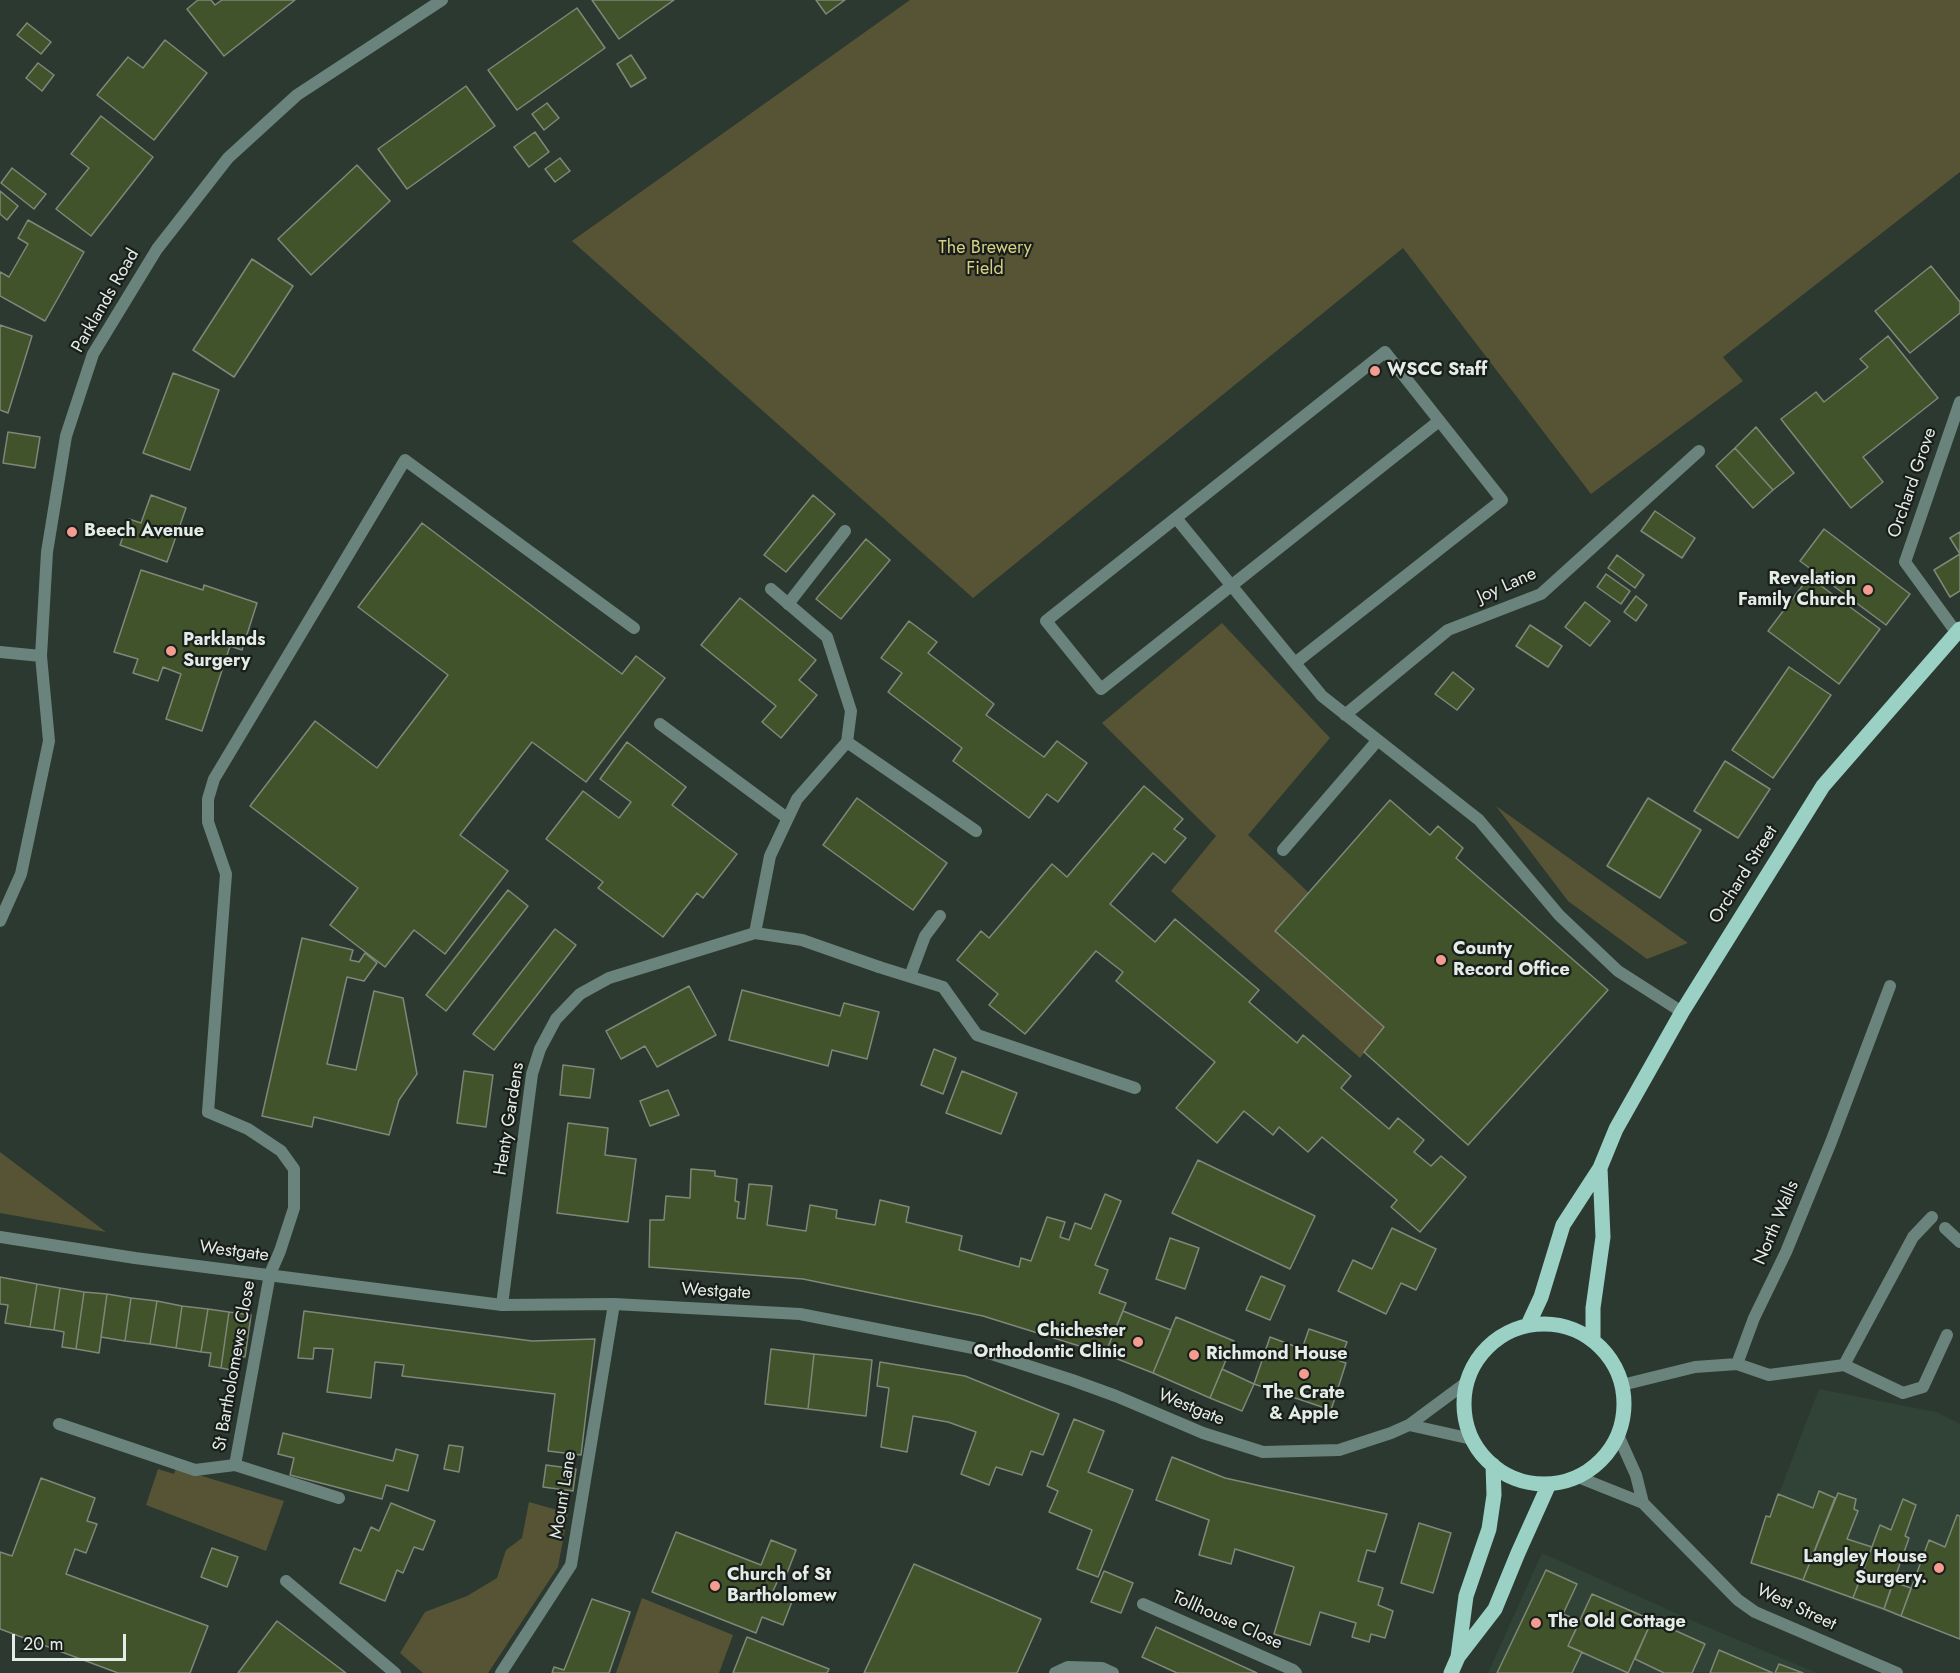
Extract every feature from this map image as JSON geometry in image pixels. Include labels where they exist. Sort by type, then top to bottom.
[{"type":"main road","name":"Orchard Street","points":[[1528,1325],[1541,1297],[1563,1225],[1600,1168],[1616,1129],[1682,1012],[1823,786],[1958,631]]},
{"type":"main road","name":"Orchard Street","points":[[1593,1340],[1593,1308],[1603,1237],[1600,1168]]},
{"type":"main road","points":[[1551,1324],[1573,1329],[1593,1340],[1606,1352],[1616,1368],[1622,1385],[1624,1411],[1618,1436],[1608,1452],[1595,1466],[1578,1477],[1549,1484],[1529,1482],[1510,1476],[1493,1465],[1472,1439],[1464,1410],[1467,1382],[1476,1362],[1489,1345],[1506,1333],[1528,1325],[1551,1324]]},
{"type":"main road","points":[[1458,1657],[1466,1596],[1489,1529],[1494,1495],[1493,1465]]},
{"type":"main road","points":[[1451,1673],[1458,1657],[1495,1609],[1549,1484]]},
{"type":"street","name":"Parklands Road","points":[[0,921],[21,874],[49,741],[41,656],[46,552],[66,436],[93,354],[158,249],[228,158],[297,95],[442,0]]},
{"type":"street","points":[[1296,663],[1502,500],[1385,352],[1046,621],[1101,689],[1439,421]]},
{"type":"street","name":"Orchard Grove","points":[[1958,631],[1905,562],[1960,402]]},
{"type":"street","name":"Joy Lane","points":[[1345,715],[1448,630],[1541,594],[1699,451]]},
{"type":"street","name":"St Bartholomews Close","points":[[235,1465],[270,1274],[294,1208],[294,1169],[281,1151],[248,1129],[208,1112],[226,874],[208,822],[208,799],[214,779],[405,460],[634,628]]},
{"type":"street","points":[[1176,518],[1322,696],[1479,820],[1559,915],[1618,971],[1682,1012]]},
{"type":"street","points":[[788,604],[845,531]]},
{"type":"street","points":[[755,933],[770,856],[797,799],[847,742],[852,711],[827,637],[771,589]]},
{"type":"street","points":[[0,651],[41,656]]},
{"type":"street","points":[[660,724],[787,818]]},
{"type":"street","points":[[1283,850],[1377,741]]},
{"type":"street","points":[[847,742],[976,831]]},
{"type":"street","points":[[910,976],[925,936],[940,916]]},
{"type":"street","name":"Henty Gardens","points":[[502,1305],[532,1074],[540,1049],[556,1019],[580,994],[609,978],[755,933],[802,940],[943,987],[977,1035],[1135,1088]]},
{"type":"street","name":"North Walls","points":[[1737,1364],[1754,1318],[1786,1252],[1834,1134],[1890,986]]},
{"type":"street","points":[[1844,1365],[1913,1237],[1932,1217]]},
{"type":"street","points":[[1945,1227],[1960,1242]]},
{"type":"street","name":"Westgate","points":[[0,1237],[135,1258],[502,1305],[614,1304],[800,1314],[974,1348],[1072,1380],[1203,1433],[1263,1452],[1339,1450],[1409,1425],[1467,1382]]},
{"type":"street","name":"Mount Lane","points":[[501,1673],[571,1564],[614,1304]]},
{"type":"street","points":[[1622,1385],[1695,1367],[1737,1364],[1769,1375],[1844,1365],[1903,1393],[1923,1387],[1947,1335]]},
{"type":"street","points":[[59,1424],[195,1470],[235,1465],[339,1498]]},
{"type":"street","points":[[1409,1425],[1472,1439]]},
{"type":"street","name":"West Street","points":[[1618,1436],[1636,1475],[1643,1503]]},
{"type":"street","name":"West Street","points":[[1578,1477],[1643,1503],[1738,1600],[1755,1612],[1897,1673]]},
{"type":"street","points":[[286,1581],[395,1673]]},
{"type":"street","name":"Tollhouse Close","points":[[1143,1604],[1296,1673]]},
{"type":"street","points":[[1055,1673],[1068,1667],[1102,1668],[1113,1673]]},
{"type":"shaded area","points":[[1819,1389],[1936,1412],[1960,1424],[1960,1639],[1751,1563],[1766,1516],[1770,1517]]},
{"type":"shaded area","points":[[1542,1553],[1700,1624],[1817,1673],[1488,1673]]},
{"type":"green space","name":"The Brewery Field","points":[[910,0],[1960,0],[1960,172],[1723,357],[1743,381],[1591,494],[1403,248],[973,598],[572,241]]},
{"type":"green space","points":[[1222,623],[1330,738],[1248,835],[1309,893],[1276,932],[1384,1027],[1360,1058],[1171,891],[1216,836],[1102,723]]},
{"type":"green space","points":[[1496,806],[1688,943],[1647,959],[1568,901]]},
{"type":"green space","points":[[0,1152],[106,1232],[0,1213]]},
{"type":"green space","points":[[176,1468],[284,1501],[266,1551],[146,1505],[158,1469],[174,1474]]},
{"type":"green space","points":[[529,1502],[568,1513],[558,1567],[488,1673],[423,1673],[400,1653],[425,1612],[467,1596],[497,1578],[506,1550],[522,1538]]},
{"type":"green space","points":[[642,1598],[733,1635],[719,1673],[616,1673]]},
{"type":"building","points":[[198,0],[211,0],[215,5],[222,0],[295,0],[224,56],[187,9]]},
{"type":"building","points":[[592,0],[674,0],[619,39]]},
{"type":"building","points":[[816,0],[845,0],[826,14]]},
{"type":"building","points":[[577,8],[605,48],[517,110],[488,70]]},
{"type":"building","points":[[27,23],[51,42],[41,54],[17,35]]},
{"type":"building","points":[[165,40],[207,73],[154,140],[97,95],[128,57],[143,68]]},
{"type":"building","points":[[631,55],[646,78],[631,87],[617,64]]},
{"type":"building","points":[[38,63],[54,75],[42,91],[26,78]]},
{"type":"building","points":[[466,86],[495,126],[407,189],[378,149]]},
{"type":"building","points":[[547,103],[559,118],[544,130],[532,114]]},
{"type":"building","points":[[101,116],[153,157],[91,236],[56,209],[89,168],[71,154]]},
{"type":"building","points":[[535,132],[549,152],[529,167],[514,147]]},
{"type":"building","points":[[560,158],[570,171],[555,182],[545,169]]},
{"type":"building","points":[[357,165],[390,201],[311,275],[278,239]]},
{"type":"building","points":[[12,168],[46,194],[34,209],[1,183]]},
{"type":"building","points":[[0,191],[18,206],[7,220],[0,214]]},
{"type":"building","points":[[28,220],[84,252],[45,321],[0,296],[0,272],[9,277],[28,244],[18,238]]},
{"type":"building","points":[[252,259],[293,286],[234,377],[193,350]]},
{"type":"building","points":[[1931,266],[1960,302],[1960,313],[1910,353],[1875,311]]},
{"type":"building","points":[[0,325],[32,336],[8,413],[0,410]]},
{"type":"building","points":[[1888,336],[1938,398],[1863,457],[1883,482],[1851,508],[1781,419],[1816,392],[1824,402],[1868,367],[1860,359]]},
{"type":"building","points":[[173,373],[219,390],[190,470],[143,453]]},
{"type":"building","points":[[1756,427],[1794,473],[1773,490],[1735,448]]},
{"type":"building","points":[[8,432],[40,437],[35,468],[3,463]]},
{"type":"building","points":[[1735,448],[1773,490],[1753,508],[1716,466]]},
{"type":"building","points":[[151,495],[186,508],[167,562],[120,545],[129,519],[141,523]]},
{"type":"building","points":[[813,495],[835,514],[786,572],[764,555]]},
{"type":"building","points":[[1655,511],[1695,538],[1682,558],[1641,531]]},
{"type":"building","points":[[422,523],[622,674],[636,656],[665,678],[586,782],[532,742],[460,835],[508,871],[445,954],[414,930],[385,967],[330,925],[358,888],[250,806],[315,721],[377,768],[448,675],[358,607]]},
{"type":"building","points":[[1824,529],[1910,594],[1886,625],[1800,561]]},
{"type":"building","points":[[1960,532],[1960,554],[1950,538]]},
{"type":"building","points":[[866,539],[890,560],[841,619],[816,599]]},
{"type":"building","points":[[1960,554],[1960,591],[1950,597],[1934,570]]},
{"type":"building","points":[[1617,555],[1644,575],[1635,588],[1608,568]]},
{"type":"building","name":"Parklands Surgery","points":[[141,570],[203,590],[204,585],[257,603],[242,650],[230,646],[202,731],[166,719],[181,674],[163,667],[158,681],[133,673],[138,659],[114,652]]},
{"type":"building","points":[[1606,574],[1630,591],[1621,604],[1597,587]]},
{"type":"building","points":[[1809,577],[1880,629],[1839,684],[1768,631]]},
{"type":"building","points":[[1636,596],[1647,605],[1636,621],[1624,612]]},
{"type":"building","points":[[740,598],[816,660],[799,680],[817,695],[781,738],[762,722],[776,706],[701,645]]},
{"type":"building","points":[[1585,602],[1610,621],[1590,646],[1565,627]]},
{"type":"building","points":[[909,621],[937,642],[928,653],[994,704],[986,715],[1044,757],[1057,741],[1087,763],[1058,802],[1047,794],[1029,818],[953,761],[962,748],[888,692],[902,673],[881,658]]},
{"type":"building","points":[[1530,625],[1562,646],[1548,667],[1516,646]]},
{"type":"building","points":[[1789,667],[1831,695],[1773,778],[1732,750]]},
{"type":"building","points":[[1453,672],[1474,689],[1457,710],[1435,694]]},
{"type":"building","points":[[627,742],[686,787],[672,805],[737,854],[703,898],[697,893],[663,937],[598,888],[603,882],[546,839],[583,791],[619,818],[631,802],[600,779]]},
{"type":"building","points":[[1725,761],[1770,789],[1738,838],[1694,811]]},
{"type":"building","points":[[1144,786],[1183,819],[1174,829],[1186,838],[1165,863],[1153,853],[1110,904],[1155,942],[1175,919],[1259,990],[1249,1002],[1297,1043],[1303,1035],[1351,1076],[1341,1088],[1389,1129],[1398,1118],[1424,1140],[1414,1152],[1431,1166],[1441,1156],[1466,1177],[1420,1232],[1391,1207],[1397,1200],[1322,1137],[1308,1152],[1279,1127],[1273,1135],[1244,1111],[1217,1143],[1176,1108],[1215,1062],[1116,981],[1123,972],[1096,951],[1025,1034],[989,1005],[998,994],[957,960],[981,931],[989,938],[1052,864],[1067,877]]},
{"type":"building","points":[[857,798],[947,863],[913,910],[823,845]]},
{"type":"building","points":[[1648,798],[1701,830],[1660,898],[1607,866]]},
{"type":"building","name":"County Record Office","points":[[1390,800],[1430,835],[1438,826],[1463,848],[1456,858],[1608,990],[1468,1145],[1364,1052],[1384,1027],[1275,931]]},
{"type":"building","points":[[508,890],[528,906],[446,1011],[426,995]]},
{"type":"building","points":[[555,929],[576,945],[494,1050],[473,1034]]},
{"type":"building","points":[[302,938],[353,950],[350,960],[359,962],[365,953],[377,963],[364,981],[347,977],[327,1064],[356,1070],[374,991],[403,998],[417,1074],[399,1100],[389,1135],[314,1117],[312,1127],[262,1116]]},
{"type":"building","points":[[689,986],[716,1035],[657,1067],[645,1046],[621,1059],[606,1031]]},
{"type":"building","points":[[742,990],[840,1016],[844,1003],[879,1012],[867,1059],[832,1050],[828,1066],[729,1040]]},
{"type":"building","points":[[934,1049],[956,1058],[943,1094],[921,1085]]},
{"type":"building","points":[[563,1065],[594,1069],[590,1098],[560,1095]]},
{"type":"building","points":[[464,1071],[493,1075],[486,1127],[457,1123]]},
{"type":"building","points":[[962,1071],[1017,1093],[1001,1134],[946,1113]]},
{"type":"building","points":[[668,1090],[679,1115],[650,1126],[640,1101]]},
{"type":"building","points":[[568,1123],[608,1128],[605,1155],[636,1159],[628,1222],[557,1213]]},
{"type":"building","points":[[1198,1160],[1315,1216],[1290,1269],[1172,1213]]},
{"type":"building","points":[[691,1169],[715,1171],[715,1176],[737,1179],[735,1201],[739,1202],[737,1218],[745,1219],[749,1184],[772,1186],[767,1225],[806,1231],[810,1205],[837,1210],[836,1218],[875,1225],[880,1200],[909,1207],[906,1222],[962,1236],[959,1250],[1019,1267],[1021,1258],[1031,1261],[1047,1217],[1065,1222],[1060,1237],[1069,1240],[1075,1223],[1091,1229],[1105,1194],[1121,1201],[1095,1265],[1108,1270],[1099,1293],[1126,1303],[1105,1354],[983,1316],[803,1279],[649,1267],[650,1220],[664,1220],[666,1196],[690,1198]]},
{"type":"building","points":[[1392,1228],[1436,1249],[1416,1290],[1401,1283],[1386,1314],[1338,1291],[1353,1260],[1372,1269]]},
{"type":"building","points":[[1170,1238],[1199,1248],[1185,1289],[1156,1279]]},
{"type":"building","points":[[1261,1276],[1285,1286],[1270,1320],[1246,1310]]},
{"type":"building","points":[[0,1277],[37,1284],[30,1327],[5,1323],[8,1305],[0,1304]]},
{"type":"building","points":[[37,1284],[60,1288],[54,1330],[30,1327]]},
{"type":"building","points":[[60,1288],[84,1292],[76,1349],[62,1347],[64,1332],[54,1330]]},
{"type":"building","points":[[84,1292],[107,1294],[99,1353],[76,1349]]},
{"type":"building","points":[[107,1294],[131,1298],[125,1341],[101,1337]]},
{"type":"building","points":[[131,1298],[157,1301],[150,1344],[125,1341]]},
{"type":"building","points":[[157,1301],[182,1306],[176,1348],[150,1344]]},
{"type":"building","points":[[182,1306],[208,1309],[201,1352],[176,1348]]},
{"type":"building","points":[[208,1309],[229,1312],[221,1368],[209,1366],[211,1353],[201,1352]]},
{"type":"building","points":[[304,1311],[532,1341],[595,1339],[581,1455],[548,1451],[555,1394],[402,1376],[404,1365],[375,1362],[371,1398],[327,1392],[333,1349],[314,1348],[313,1359],[298,1358]]},
{"type":"building","name":"Chichester Orthodontic Clinic","points":[[1123,1311],[1171,1330],[1153,1373],[1105,1354]]},
{"type":"building","points":[[229,1312],[251,1315],[245,1357],[235,1356],[232,1370],[221,1368]]},
{"type":"building","name":"Richmond House","points":[[1176,1317],[1234,1341],[1210,1398],[1153,1373]]},
{"type":"building","points":[[1309,1329],[1347,1342],[1340,1361],[1346,1363],[1331,1410],[1254,1384],[1270,1337],[1302,1349]]},
{"type":"building","points":[[771,1349],[814,1354],[808,1409],[765,1404]]},
{"type":"building","points":[[814,1354],[872,1360],[866,1416],[808,1409]]},
{"type":"building","points":[[880,1362],[965,1376],[1059,1414],[1043,1455],[1031,1451],[1022,1475],[996,1467],[989,1485],[961,1474],[976,1432],[948,1422],[913,1416],[907,1452],[881,1447],[889,1388],[877,1386]]},
{"type":"building","points":[[1222,1369],[1254,1384],[1242,1411],[1210,1398]]},
{"type":"building","points":[[1074,1419],[1104,1431],[1088,1472],[1133,1490],[1098,1577],[1077,1569],[1092,1530],[1049,1512],[1058,1491],[1047,1486]]},
{"type":"building","points":[[283,1433],[393,1461],[396,1449],[418,1455],[408,1491],[386,1485],[382,1499],[290,1475],[294,1458],[278,1454]]},
{"type":"building","points":[[449,1445],[463,1447],[459,1472],[444,1469]]},
{"type":"building","points":[[1172,1457],[1225,1478],[1387,1514],[1375,1552],[1367,1550],[1358,1581],[1383,1588],[1378,1605],[1393,1611],[1385,1638],[1371,1634],[1369,1642],[1352,1637],[1356,1623],[1320,1612],[1310,1645],[1274,1634],[1294,1567],[1235,1549],[1231,1564],[1199,1555],[1209,1520],[1156,1500]]},
{"type":"building","points":[[546,1465],[576,1469],[573,1491],[543,1487]]},
{"type":"building","points":[[41,1478],[95,1498],[87,1521],[97,1524],[86,1553],[75,1549],[66,1574],[208,1626],[190,1673],[118,1673],[0,1629],[0,1552],[12,1556]]},
{"type":"building","points":[[1819,1491],[1835,1498],[1803,1580],[1751,1563],[1766,1516],[1770,1517],[1778,1494],[1813,1508]]},
{"type":"building","points":[[1838,1493],[1856,1499],[1854,1509],[1858,1511],[1847,1539],[1872,1547],[1853,1598],[1803,1580]]},
{"type":"building","points":[[1903,1499],[1916,1505],[1905,1536],[1909,1538],[1884,1609],[1853,1598],[1880,1525],[1891,1530]]},
{"type":"building","points":[[391,1503],[435,1521],[423,1550],[414,1547],[403,1573],[397,1570],[385,1601],[340,1583],[354,1548],[361,1551],[371,1527],[379,1531]]},
{"type":"building","name":"Langley House Surgery.","points":[[1957,1515],[1960,1516],[1960,1639],[1901,1616],[1929,1540],[1945,1547]]},
{"type":"building","points":[[1419,1523],[1451,1533],[1433,1593],[1401,1583]]},
{"type":"building","name":"Church of St Bartholomew","points":[[676,1532],[761,1565],[771,1540],[796,1550],[784,1581],[778,1580],[773,1591],[793,1599],[783,1625],[762,1617],[756,1633],[652,1592]]},
{"type":"building","points":[[212,1548],[238,1557],[227,1587],[201,1577]]},
{"type":"building","points":[[914,1564],[1041,1619],[1017,1673],[864,1673]]},
{"type":"building","points":[[1546,1570],[1577,1584],[1563,1614],[1580,1621],[1568,1646],[1582,1652],[1572,1673],[1497,1673]]},
{"type":"building","points":[[1104,1571],[1133,1583],[1121,1613],[1091,1602]]},
{"type":"building","points":[[1893,1582],[1911,1588],[1901,1616],[1884,1609]]},
{"type":"building","points":[[1592,1594],[1652,1620],[1628,1673],[1568,1646]]},
{"type":"building","points":[[592,1599],[630,1612],[609,1673],[552,1673],[554,1667],[564,1670]]},
{"type":"building","points":[[1652,1620],[1705,1644],[1692,1673],[1664,1673],[1635,1659]]},
{"type":"building","points":[[277,1621],[346,1673],[238,1673]]},
{"type":"building","points":[[1156,1627],[1257,1673],[1177,1673],[1142,1657]]},
{"type":"building","points":[[747,1637],[829,1669],[827,1673],[733,1673]]},
{"type":"building","points":[[1719,1650],[1773,1673],[1710,1673]]},
{"type":"building","points":[[1779,1664],[1803,1673],[1775,1673]]},
{"type":"place","name":"WSCC Staff","points":[[1375,371]]},
{"type":"place","name":"Beech Avenue","points":[[72,532]]},
{"type":"place","name":"Revelation Family Church","points":[[1868,590]]},
{"type":"place","name":"Parklands Surgery","points":[[171,651]]},
{"type":"place","name":"County Record Office","points":[[1441,960]]},
{"type":"place","name":"Chichester Orthodontic Clinic","points":[[1138,1342]]},
{"type":"place","name":"Richmond House","points":[[1194,1355]]},
{"type":"place","name":"The Crate & Apple","points":[[1304,1374]]},
{"type":"place","name":"Langley House Surgery.","points":[[1939,1568]]},
{"type":"place","name":"Church of St Bartholomew","points":[[715,1586]]},
{"type":"place","name":"The Old Cottage","points":[[1536,1623]]}]
